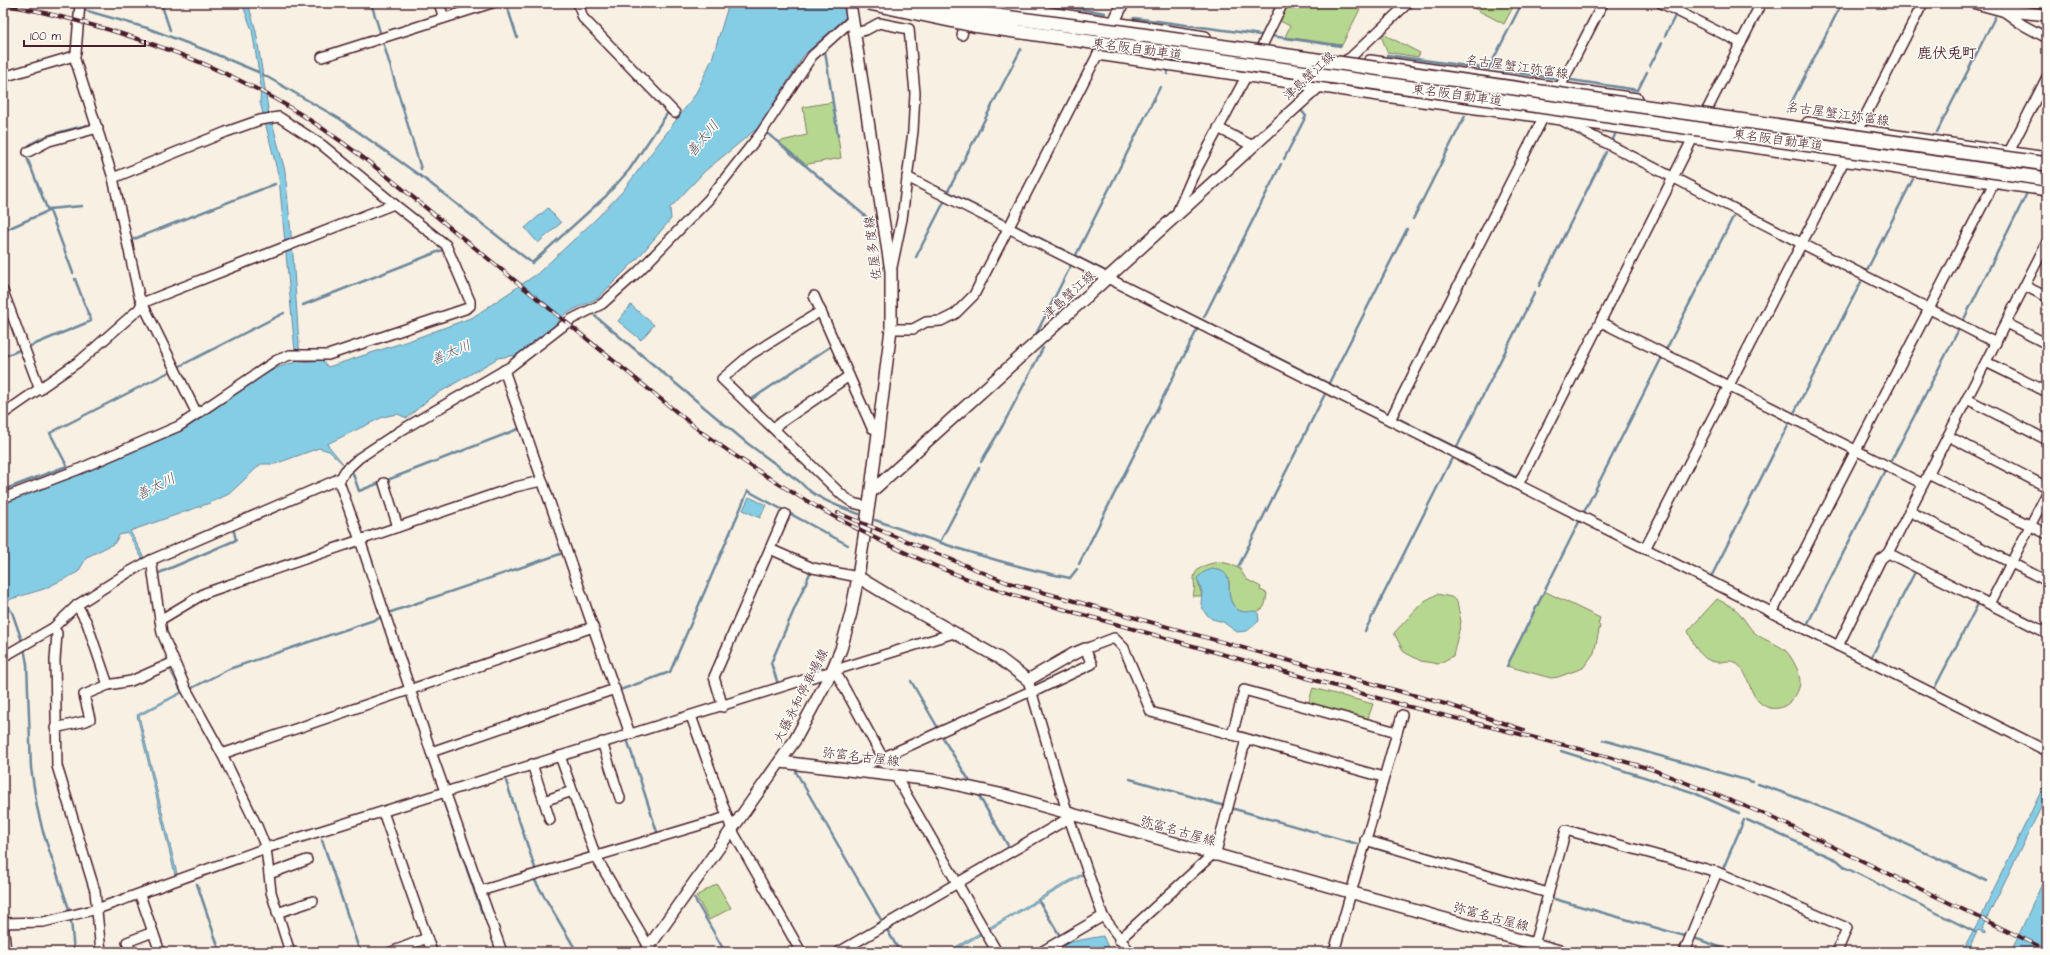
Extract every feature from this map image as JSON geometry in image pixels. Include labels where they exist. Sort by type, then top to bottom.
[{"type":"highway","name":"東名阪自動車道","points":[[869,3],[980,26],[2047,179]]},
{"type":"highway","name":"東名阪自動車道","points":[[918,3],[974,13],[1128,33],[2047,164]]},
{"type":"main road","name":"佐屋多度線","points":[[850,3],[891,271],[891,328],[871,492]]},
{"type":"main road","name":"名古屋蟹江弥富線","points":[[984,3],[1349,59],[1560,87],[1707,110],[2047,158]]},
{"type":"main road","points":[[1113,24],[1123,3]]},
{"type":"main road","points":[[1976,3],[1992,5],[2002,10],[2047,15]]},
{"type":"main road","name":"津島蟹江線","points":[[871,492],[1108,279],[1349,59]]},
{"type":"main road","points":[[871,492],[858,577],[999,658],[1030,688],[1073,654],[1085,649]]},
{"type":"main road","name":"大藤永和停車場線","points":[[649,950],[781,762],[833,672],[841,649],[858,577]]},
{"type":"main road","name":"弥富名古屋線","points":[[781,762],[940,781],[1004,795],[1069,816],[1350,893],[1533,948],[1563,952]]},
{"type":"street","points":[[80,3],[76,53],[74,56],[113,178],[139,296],[197,414]]},
{"type":"street","points":[[439,3],[444,18]]},
{"type":"street","points":[[322,58],[492,3]]},
{"type":"street","points":[[578,3],[583,18],[675,113]]},
{"type":"street","points":[[962,35],[969,3]]},
{"type":"street","points":[[1175,218],[1192,178],[1283,3]]},
{"type":"street","points":[[1349,59],[1408,3]]},
{"type":"street","points":[[1560,87],[1603,3]]},
{"type":"street","points":[[1661,3],[1741,43]]},
{"type":"street","points":[[1518,485],[1762,3]]},
{"type":"street","points":[[1645,549],[1800,243],[1847,161],[1854,156],[1862,131],[1923,3]]},
{"type":"street","points":[[2002,10],[2023,25],[2047,38]]},
{"type":"street","points":[[3,657],[53,628],[77,604],[151,560],[341,478],[345,471],[359,458],[400,431],[504,370],[530,353],[572,319],[602,304],[639,271],[708,200],[761,133],[812,56],[853,19]]},
{"type":"street","points":[[855,33],[866,30],[879,23],[909,29],[915,93],[913,131],[902,219],[891,271]]},
{"type":"street","points":[[891,328],[913,329],[926,322],[941,321],[949,318],[962,309],[974,295],[1113,24]]},
{"type":"street","points":[[1097,55],[1561,120],[2047,191]]},
{"type":"street","points":[[3,78],[74,56]]},
{"type":"street","points":[[1772,613],[1994,183],[2002,176],[2009,152],[2047,77]]},
{"type":"street","points":[[3,498],[77,470],[171,430],[277,360],[298,355],[328,355],[413,328],[470,306],[470,301],[446,245],[322,146],[279,117],[260,120],[113,178]]},
{"type":"street","points":[[1390,420],[1543,118]]},
{"type":"street","points":[[1561,120],[1996,343]]},
{"type":"street","points":[[28,152],[49,141],[98,128]]},
{"type":"street","points":[[1218,128],[1253,146]]},
{"type":"street","points":[[907,177],[1010,225],[1108,279],[2047,750]]},
{"type":"street","points":[[3,414],[40,390],[81,360],[108,338],[139,309],[142,302],[295,244],[394,204]]},
{"type":"street","points":[[1838,646],[1881,559],[1888,553],[2046,246]]},
{"type":"street","points":[[2025,286],[2047,297]]},
{"type":"street","points":[[3,291],[40,390]]},
{"type":"street","points":[[814,296],[872,428],[879,430]]},
{"type":"street","points":[[821,311],[750,355],[722,379],[842,495],[853,503],[869,507]]},
{"type":"street","points":[[1601,322],[1923,484]]},
{"type":"street","points":[[2006,323],[2047,344]]},
{"type":"street","points":[[1986,362],[2047,392]]},
{"type":"street","points":[[504,370],[630,734]]},
{"type":"street","points":[[773,428],[849,376]]},
{"type":"street","points":[[1967,399],[2047,440]]},
{"type":"street","points":[[1948,436],[2047,487]]},
{"type":"street","points":[[1928,474],[2047,534]]},
{"type":"street","points":[[338,479],[431,752],[502,952]]},
{"type":"street","points":[[160,620],[206,593],[515,487],[541,480]]},
{"type":"street","points":[[384,483],[398,527]]},
{"type":"street","points":[[1990,604],[2047,493]]},
{"type":"street","points":[[1909,511],[2047,581]]},
{"type":"street","points":[[723,706],[714,677],[785,514]]},
{"type":"street","points":[[770,549],[813,568],[858,577]]},
{"type":"street","points":[[1888,553],[2047,633]]},
{"type":"street","points":[[151,560],[162,633],[186,689],[222,754],[266,848],[271,892],[290,952]]},
{"type":"street","points":[[77,604],[87,623],[108,685]]},
{"type":"street","points":[[222,754],[593,627]]},
{"type":"street","points":[[53,628],[57,633],[54,660],[55,728],[59,780],[95,891],[101,952]]},
{"type":"street","points":[[6,952],[3,923],[43,922],[97,909],[140,895],[266,848],[954,633]]},
{"type":"street","points":[[855,770],[1030,688],[1092,664],[1085,649],[1114,638],[1124,648],[1151,712],[1384,778]]},
{"type":"street","points":[[55,728],[90,719],[84,695],[108,685],[131,681],[174,662]]},
{"type":"street","points":[[833,672],[883,758]]},
{"type":"street","points":[[1030,688],[1069,816],[1103,916],[1119,940],[1130,952]]},
{"type":"street","points":[[431,752],[615,689]]},
{"type":"street","points":[[1232,735],[1244,690],[1397,732]]},
{"type":"street","points":[[1334,952],[1402,715]]},
{"type":"street","points":[[692,716],[732,830],[801,952]]},
{"type":"street","points":[[1119,940],[1213,855],[1246,739]]},
{"type":"street","points":[[602,742],[620,798]]},
{"type":"street","points":[[560,756],[596,857],[649,950]]},
{"type":"street","points":[[532,764],[550,820]]},
{"type":"street","points":[[895,776],[998,952]]},
{"type":"street","points":[[544,801],[572,791]]},
{"type":"street","points":[[383,812],[432,952]]},
{"type":"street","points":[[839,952],[958,884],[1069,816]]},
{"type":"street","points":[[480,890],[596,857],[727,817]]},
{"type":"street","points":[[1533,948],[1566,830],[1717,872],[1847,928],[1837,952]]},
{"type":"street","points":[[1365,840],[1548,892]]},
{"type":"street","points":[[269,874],[308,860]]},
{"type":"street","points":[[1684,952],[1717,872]]},
{"type":"street","points":[[140,895],[160,952]]},
{"type":"street","points":[[278,913],[313,901]]},
{"type":"street","points":[[1041,952],[1103,916]]},
{"type":"street","points":[[131,952],[127,942],[153,932]]},
{"type":"street","points":[[391,952],[428,938]]},
{"type":"green space","points":[[1287,3],[1363,3],[1342,45],[1285,37],[1290,26],[1278,20]]},
{"type":"green space","points":[[1464,3],[1515,3],[1504,24]]},
{"type":"green space","points":[[1383,34],[1420,53],[1418,57],[1387,52],[1381,35]]},
{"type":"green space","points":[[833,102],[841,158],[803,165],[777,142],[807,135],[803,107]]},
{"type":"green space","points":[[1220,562],[1230,564],[1240,569],[1246,579],[1261,587],[1260,590],[1267,593],[1263,608],[1259,611],[1246,613],[1234,607],[1229,593],[1229,581],[1198,582],[1202,596],[1192,596],[1194,589],[1194,578],[1197,571],[1208,564]]},
{"type":"green space","points":[[1544,591],[1600,618],[1598,624],[1600,626],[1594,653],[1583,668],[1551,678],[1507,666]]},
{"type":"green space","points":[[1437,594],[1451,597],[1457,601],[1461,622],[1453,656],[1438,664],[1421,661],[1404,652],[1394,633],[1423,602]]},
{"type":"green space","points":[[1717,599],[1738,612],[1755,633],[1783,649],[1790,656],[1797,669],[1800,682],[1796,694],[1788,704],[1776,708],[1769,708],[1763,705],[1754,696],[1741,667],[1730,661],[1714,662],[1708,660],[1699,652],[1688,631]]},
{"type":"green space","points":[[1313,688],[1373,704],[1367,721],[1308,704]]},
{"type":"green space","points":[[717,884],[731,908],[709,920],[696,896]]},
{"type":"water","name":"善太川","points":[[242,3],[248,3],[256,31],[269,115],[285,171],[293,255],[300,359],[302,362],[322,360],[328,367],[411,340],[473,317],[537,274],[596,219],[622,192],[695,95],[712,59],[729,3],[843,3],[846,17],[804,55],[759,127],[705,171],[670,208],[671,219],[638,258],[598,298],[565,314],[541,340],[516,355],[498,358],[430,398],[407,418],[397,414],[383,417],[327,444],[345,466],[329,451],[319,448],[275,464],[261,464],[229,494],[210,503],[130,531],[146,561],[144,562],[128,533],[119,535],[115,543],[87,557],[78,572],[44,589],[11,599],[7,603],[14,614],[8,610],[3,611],[3,502],[180,431],[200,420],[252,381],[266,373],[296,362],[279,178],[260,102],[261,86],[252,30]]},
{"type":"water","points":[[948,191],[1109,272],[1107,274],[946,194]]},
{"type":"water","points":[[548,208],[561,223],[538,243],[525,228]]},
{"type":"water","points":[[1117,277],[1264,350],[1262,352],[1115,278]]},
{"type":"water","points":[[631,305],[654,325],[641,340],[618,321]]},
{"type":"water","points":[[1268,352],[1390,414],[1388,416],[1268,355]]},
{"type":"water","points":[[1395,416],[1519,478],[1517,480],[1394,418]]},
{"type":"water","points":[[749,497],[766,505],[760,518],[743,510]]},
{"type":"water","points":[[1212,569],[1226,574],[1230,598],[1232,604],[1237,609],[1242,612],[1258,612],[1259,621],[1247,631],[1237,632],[1223,622],[1212,619],[1205,613],[1201,604],[1202,592],[1197,578],[1204,572]]},
{"type":"water","points":[[169,668],[182,693],[139,716],[177,874],[175,875],[137,715],[181,692]]},
{"type":"water","points":[[2047,779],[2047,795],[1982,928],[1986,931],[1986,933],[1978,930],[1967,952],[1962,952],[1982,916]]},
{"type":"water","points":[[1083,873],[1085,874],[951,952],[947,952]]},
{"type":"water","points":[[2047,874],[2047,952],[2011,952],[2046,875]]},
{"type":"water","points":[[1103,936],[1110,952],[1057,952],[1064,943]]},
{"type":"waterway","points":[[55,3],[76,7]]},
{"type":"waterway","points":[[161,3],[170,30]]},
{"type":"waterway","points":[[371,3],[380,32]]},
{"type":"waterway","points":[[506,3],[517,37]]},
{"type":"waterway","points":[[1046,3],[1105,13]]},
{"type":"waterway","points":[[1489,68],[1522,3]]},
{"type":"waterway","points":[[1679,8],[1682,3]]},
{"type":"waterway","points":[[1787,111],[1842,3]]},
{"type":"waterway","points":[[84,10],[147,28],[258,72]]},
{"type":"waterway","points":[[1665,36],[1675,16]]},
{"type":"waterway","points":[[1937,132],[1995,17]]},
{"type":"waterway","points":[[1134,18],[1261,35]]},
{"type":"waterway","points":[[2037,27],[2047,33]]},
{"type":"waterway","points":[[1271,36],[1341,46]]},
{"type":"waterway","points":[[383,42],[421,169]]},
{"type":"waterway","points":[[1650,66],[1662,43]]},
{"type":"waterway","points":[[947,193],[1021,49]]},
{"type":"waterway","points":[[825,51],[838,136]]},
{"type":"waterway","points":[[1387,55],[1561,79]]},
{"type":"waterway","points":[[1571,80],[1638,90],[1647,72]]},
{"type":"waterway","points":[[262,74],[340,119],[426,180],[532,263],[606,196],[629,170],[669,111]]},
{"type":"waterway","points":[[1075,257],[1160,87]]},
{"type":"waterway","points":[[1284,159],[1306,116],[1300,109]]},
{"type":"waterway","points":[[1413,219],[1465,116]]},
{"type":"waterway","points":[[25,150],[30,145],[44,137],[87,125]]},
{"type":"waterway","points":[[767,133],[877,226]]},
{"type":"waterway","points":[[1612,141],[1615,135]]},
{"type":"waterway","points":[[1539,286],[1606,152]]},
{"type":"waterway","points":[[26,155],[48,211],[50,211],[73,273]]},
{"type":"waterway","points":[[1204,317],[1281,164]]},
{"type":"waterway","points":[[1867,270],[1913,179]]},
{"type":"waterway","points":[[134,239],[275,184]]},
{"type":"waterway","points":[[1964,319],[2026,195]]},
{"type":"waterway","points":[[916,257],[944,202]]},
{"type":"waterway","points":[[48,209],[82,206]]},
{"type":"waterway","points":[[3,231],[48,211]]},
{"type":"waterway","points":[[1666,350],[1733,217]]},
{"type":"waterway","points":[[1328,385],[1407,229]]},
{"type":"waterway","points":[[303,305],[445,249]]},
{"type":"waterway","points":[[1034,338],[1071,265]]},
{"type":"waterway","points":[[28,347],[91,321],[75,279]]},
{"type":"waterway","points":[[1793,415],[1861,282]]},
{"type":"waterway","points":[[1456,449],[1535,292]]},
{"type":"waterway","points":[[180,366],[284,313]]},
{"type":"waterway","points":[[595,316],[747,443],[800,482],[812,493],[859,514]]},
{"type":"waterway","points":[[1079,564],[1197,330]]},
{"type":"waterway","points":[[1890,463],[1958,331]]},
{"type":"waterway","points":[[749,401],[831,346]]},
{"type":"waterway","points":[[981,462],[1003,425],[1043,348]]},
{"type":"waterway","points":[[3,357],[22,349]]},
{"type":"waterway","points":[[1583,514],[1662,357]]},
{"type":"waterway","points":[[3,490],[67,466],[50,433],[171,371]]},
{"type":"waterway","points":[[1238,567],[1325,394]]},
{"type":"waterway","points":[[1711,577],[1790,421]]},
{"type":"waterway","points":[[346,477],[352,471],[359,491],[521,428]]},
{"type":"waterway","points":[[1365,631],[1452,458]]},
{"type":"waterway","points":[[940,542],[979,468]]},
{"type":"waterway","points":[[1807,625],[1886,468]]},
{"type":"waterway","points":[[620,690],[670,672],[748,491],[848,545]]},
{"type":"waterway","points":[[875,520],[972,553],[1045,573],[1070,578],[1077,569]]},
{"type":"waterway","points":[[1507,666],[1579,522]]},
{"type":"waterway","points":[[159,573],[236,540],[233,528]]},
{"type":"waterway","points":[[388,613],[563,553]]},
{"type":"waterway","points":[[1871,658],[1915,572]]},
{"type":"waterway","points":[[778,684],[771,663],[810,573]]},
{"type":"waterway","points":[[1934,689],[1978,604]]},
{"type":"waterway","points":[[12,612],[22,641]]},
{"type":"waterway","points":[[190,689],[229,669],[383,617]]},
{"type":"waterway","points":[[24,648],[27,664],[31,768],[37,807],[43,832],[70,912]]},
{"type":"waterway","points":[[911,681],[938,728]]},
{"type":"waterway","points":[[942,737],[969,780]]},
{"type":"waterway","points":[[1603,740],[1753,782]]},
{"type":"waterway","points":[[628,742],[658,835]]},
{"type":"waterway","points":[[1561,751],[1692,792],[1739,813]]},
{"type":"waterway","points":[[796,772],[883,923]]},
{"type":"waterway","points":[[1130,779],[1225,806]]},
{"type":"waterway","points":[[506,781],[536,871]]},
{"type":"waterway","points":[[1758,784],[1817,805],[1987,881]]},
{"type":"waterway","points":[[979,796],[1010,849]]},
{"type":"waterway","points":[[443,800],[482,913]]},
{"type":"waterway","points":[[1231,808],[1361,845]]},
{"type":"waterway","points":[[1722,871],[1744,820]]},
{"type":"waterway","points":[[1747,820],[1837,860],[1846,868],[1975,932]]},
{"type":"waterway","points":[[322,840],[360,952]]},
{"type":"waterway","points":[[1366,845],[1391,853]]},
{"type":"waterway","points":[[1412,859],[1429,863]]},
{"type":"waterway","points":[[534,879],[577,952]]},
{"type":"waterway","points":[[197,884],[220,952]]},
{"type":"waterway","points":[[694,898],[725,952]]},
{"type":"waterway","points":[[1551,898],[1685,936]]},
{"type":"waterway","points":[[1039,901],[1060,936]]},
{"type":"waterway","points":[[71,920],[74,952]]},
{"type":"waterway","points":[[886,928],[900,952]]},
{"type":"waterway","points":[[1694,938],[1734,952]]},
{"type":"railway","points":[[3,4],[76,21],[148,42],[218,70],[284,104],[308,119],[377,168],[700,431],[736,456],[811,503],[850,525],[930,564],[1013,595],[1406,706],[1576,748],[1651,769],[1767,815],[2047,950]]},
{"type":"railway","points":[[838,513],[1006,582],[1449,705],[1524,730]]},
{"type":"district","name":"鹿伏兎町","points":[[1947,53]]}]
